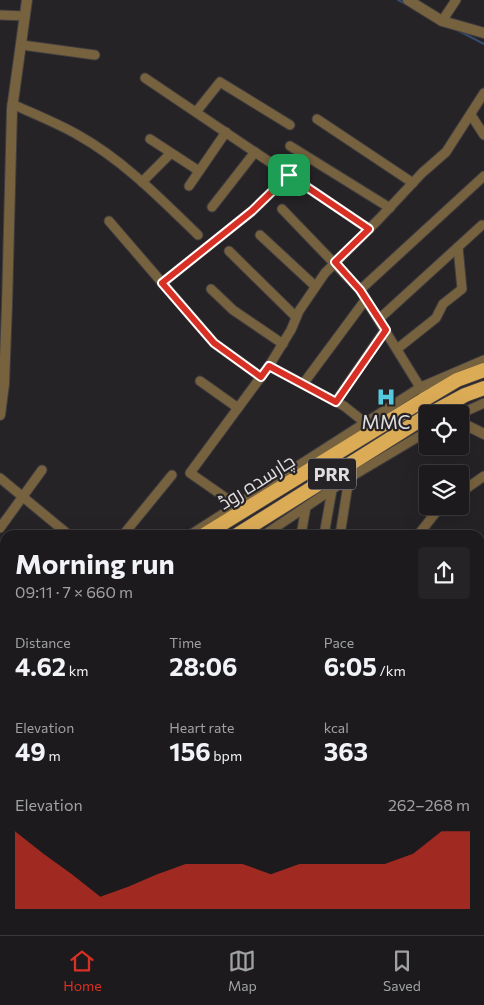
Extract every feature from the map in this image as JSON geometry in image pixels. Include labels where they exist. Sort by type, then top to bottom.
[{"type":"highway","name":"چارسدہ روڈ","points":[[212,530],[278,490],[370,426],[424,392],[484,370]]},
{"type":"highway","name":"چارسدہ روڈ","points":[[451,405],[484,388]]},
{"type":"highway","name":"چارسدہ روڈ","points":[[245,530],[419,423]]},
{"type":"highway","points":[[278,490],[286,503]]},
{"type":"street","points":[[0,415],[12,104],[27,0]]},
{"type":"street","points":[[408,0],[442,21],[484,33]]},
{"type":"street","points":[[442,21],[456,0]]},
{"type":"street","points":[[0,15],[25,16]]},
{"type":"street","points":[[22,44],[95,55]]},
{"type":"street","points":[[144,78],[369,229]]},
{"type":"street","points":[[196,112],[220,82],[290,125]]},
{"type":"street","points":[[236,505],[190,473],[269,366],[315,286],[335,262],[390,208],[412,183],[446,152],[484,93]]},
{"type":"street","points":[[12,104],[79,135],[142,182],[198,235]]},
{"type":"street","points":[[471,115],[484,135]]},
{"type":"street","points":[[318,119],[412,183]]},
{"type":"street","points":[[189,186],[226,132]]},
{"type":"street","points":[[150,139],[170,154],[199,171]]},
{"type":"street","points":[[290,146],[390,208]]},
{"type":"street","points":[[212,207],[255,152]]},
{"type":"street","points":[[142,182],[170,154]]},
{"type":"street","points":[[162,283],[246,216],[289,175]]},
{"type":"street","points":[[360,290],[484,176]]},
{"type":"street","points":[[282,210],[335,262],[360,290],[424,392],[484,360]]},
{"type":"street","points":[[109,221],[214,343],[261,377]]},
{"type":"street","points":[[378,319],[482,225]]},
{"type":"street","points":[[260,235],[315,286]]},
{"type":"street","points":[[397,348],[436,318],[443,304],[462,289],[458,247]]},
{"type":"street","points":[[229,251],[296,317]]},
{"type":"street","points":[[211,289],[234,310],[283,344]]},
{"type":"street","points":[[303,384],[366,299]]},
{"type":"street","points":[[336,402],[386,330]]},
{"type":"street","points":[[198,530],[236,505],[370,426],[336,402],[269,366]]},
{"type":"street","points":[[200,381],[238,408]]},
{"type":"street","points":[[469,410],[484,403]]},
{"type":"street","points":[[469,426],[484,434]]},
{"type":"street","points":[[272,530],[349,478],[419,436]]},
{"type":"street","points":[[0,530],[42,470]]},
{"type":"street","points":[[127,530],[172,475]]},
{"type":"street","points":[[469,487],[484,476]]},
{"type":"street","points":[[0,478],[63,530]]},
{"type":"street","points":[[341,530],[349,478]]},
{"type":"street","points":[[325,530],[332,490]]},
{"type":"street","points":[[302,530],[306,507]]},
{"type":"street","points":[[422,530],[434,515]]},
{"type":"waterway","points":[[398,0],[406,4]]},
{"type":"waterway","points":[[457,30],[484,44]]},
{"type":"place","name":"MMC","points":[[386,397]]},
{"type":"route","points":[[289,175],[369,229],[335,262],[363,294],[386,330],[336,402],[269,366],[261,377],[214,343],[162,283],[252,211],[289,175]]}]
